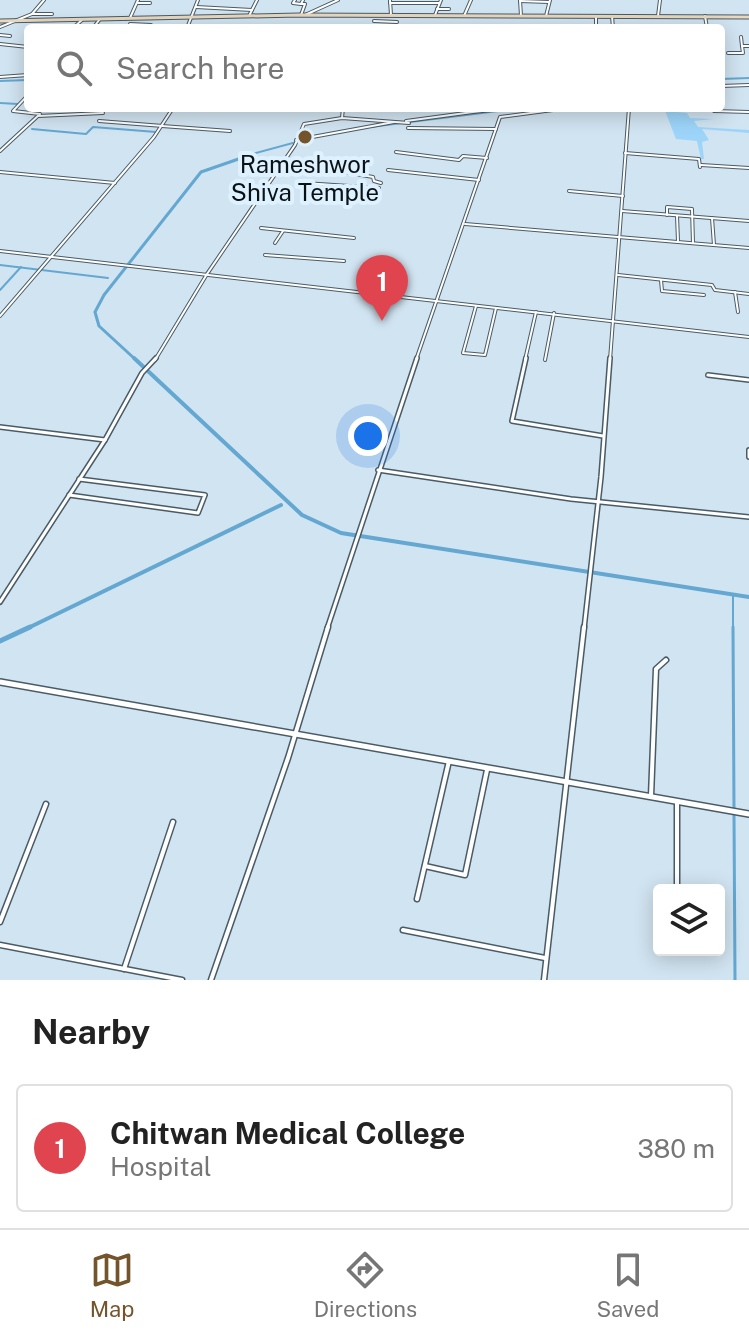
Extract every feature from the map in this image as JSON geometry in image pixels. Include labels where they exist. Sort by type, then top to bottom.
[{"type":"main road","points":[[0,21],[302,15],[749,17]]},
{"type":"street","points":[[32,14],[44,0]]},
{"type":"street","points":[[188,24],[198,0]]},
{"type":"street","points":[[249,16],[257,0]]},
{"type":"street","points":[[295,0],[293,3],[305,4],[302,15]]},
{"type":"street","points":[[302,15],[338,0]]},
{"type":"street","points":[[464,16],[471,0]]},
{"type":"street","points":[[658,16],[660,0]]},
{"type":"street","points":[[130,24],[138,1],[150,3]]},
{"type":"street","points":[[521,16],[520,1],[549,1],[549,17]]},
{"type":"street","points":[[391,15],[390,2],[418,5],[440,2]]},
{"type":"street","points":[[435,15],[440,2]]},
{"type":"street","points":[[196,7],[252,10]]},
{"type":"street","points":[[437,9],[449,9]]},
{"type":"street","points":[[0,27],[32,14],[52,14]]},
{"type":"street","points":[[373,24],[377,15]]},
{"type":"street","points":[[485,24],[486,16]]},
{"type":"street","points":[[596,16],[596,24]]},
{"type":"street","points":[[612,16],[613,24]]},
{"type":"street","points":[[705,16],[706,24]]},
{"type":"street","points":[[152,24],[153,18]]},
{"type":"street","points":[[77,24],[83,19]]},
{"type":"street","points":[[96,24],[100,19]]},
{"type":"street","points":[[374,21],[397,22]]},
{"type":"street","points":[[0,35],[10,36]]},
{"type":"street","points":[[728,53],[743,53],[741,37]]},
{"type":"street","points":[[0,44],[24,47]]},
{"type":"street","points":[[742,46],[749,46]]},
{"type":"street","points":[[0,77],[24,75]]},
{"type":"street","points":[[725,86],[749,85]]},
{"type":"street","points":[[24,99],[13,111],[40,114],[38,116]]},
{"type":"street","points":[[725,111],[749,112]]},
{"type":"street","points":[[0,316],[115,183],[171,112]]},
{"type":"street","points":[[342,118],[343,112]]},
{"type":"street","points":[[295,142],[338,130],[462,112]]},
{"type":"street","points":[[211,980],[296,732],[355,538],[500,117],[538,112]]},
{"type":"street","points":[[544,980],[598,501],[629,112]]},
{"type":"street","points":[[0,151],[38,116],[103,113]]},
{"type":"street","points":[[0,602],[307,122],[342,118],[408,122]]},
{"type":"street","points":[[99,121],[230,131]]},
{"type":"street","points":[[408,128],[496,129]]},
{"type":"street","points":[[396,152],[459,160],[463,156],[487,158]]},
{"type":"street","points":[[625,153],[699,159],[700,166],[749,168]]},
{"type":"street","points":[[388,170],[480,180]]},
{"type":"street","points":[[339,171],[373,177],[374,181],[381,183]]},
{"type":"street","points":[[0,172],[115,183]]},
{"type":"street","points":[[304,183],[379,188]]},
{"type":"street","points":[[569,191],[623,196]]},
{"type":"street","points":[[667,215],[667,207],[692,209],[693,243]]},
{"type":"street","points":[[622,211],[749,221]]},
{"type":"street","points":[[677,216],[678,242]]},
{"type":"street","points":[[712,218],[714,245]]},
{"type":"street","points":[[465,224],[749,248]]},
{"type":"street","points":[[261,228],[354,238]]},
{"type":"street","points":[[275,243],[283,231]]},
{"type":"street","points":[[0,251],[749,337]]},
{"type":"street","points":[[265,255],[344,261]]},
{"type":"street","points":[[618,275],[712,285],[715,290],[749,294]]},
{"type":"street","points":[[661,280],[662,291],[704,295]]},
{"type":"street","points":[[735,292],[738,312]]},
{"type":"street","points":[[476,306],[463,353],[485,355],[496,308]]},
{"type":"street","points":[[536,312],[512,421],[604,436]]},
{"type":"street","points":[[545,361],[554,313]]},
{"type":"street","points":[[708,375],[749,380]]},
{"type":"street","points":[[0,427],[105,440]]},
{"type":"street","points":[[749,450],[749,457]]},
{"type":"street","points":[[378,470],[598,501],[749,517]]},
{"type":"street","points":[[69,495],[198,513],[205,495],[79,479]]},
{"type":"street","points":[[651,796],[656,669],[666,660]]},
{"type":"street","points":[[0,682],[749,814]]},
{"type":"street","points":[[417,899],[449,761]]},
{"type":"street","points":[[425,866],[465,875],[487,767]]},
{"type":"street","points":[[677,884],[678,801]]},
{"type":"street","points":[[0,922],[46,804]]},
{"type":"street","points":[[124,969],[173,822]]},
{"type":"street","points":[[403,930],[546,958]]},
{"type":"street","points":[[0,945],[182,980]]},
{"type":"shaded area","points":[[666,112],[687,113],[690,118],[714,119],[694,121],[698,127],[749,130],[749,133],[702,129],[709,140],[702,142],[704,159],[701,159],[697,141],[676,139]]},
{"type":"waterway","points":[[725,79],[749,78]]},
{"type":"waterway","points":[[0,81],[24,80]]},
{"type":"waterway","points":[[0,103],[18,104]]},
{"type":"waterway","points":[[370,127],[491,112]]},
{"type":"waterway","points":[[32,129],[86,134],[93,127],[156,132]]},
{"type":"waterway","points":[[245,156],[315,137]]},
{"type":"waterway","points":[[136,360],[99,326],[95,312],[104,295],[201,172],[253,154]]},
{"type":"waterway","points":[[0,265],[21,267]]},
{"type":"waterway","points":[[0,290],[21,267]]},
{"type":"waterway","points":[[21,267],[108,278]]},
{"type":"waterway","points":[[134,358],[302,515],[341,533],[749,597]]},
{"type":"waterway","points":[[26,629],[281,505]]},
{"type":"waterway","points":[[733,594],[733,627]]},
{"type":"waterway","points":[[0,641],[30,627]]},
{"type":"waterway","points":[[733,627],[734,809]]},
{"type":"waterway","points":[[734,815],[735,980]]},
{"type":"place","name":"Rameshwor Shiva Temple","points":[[305,137]]},
{"type":"place","name":"Chitwan Medical College","points":[[382,321]]}]
